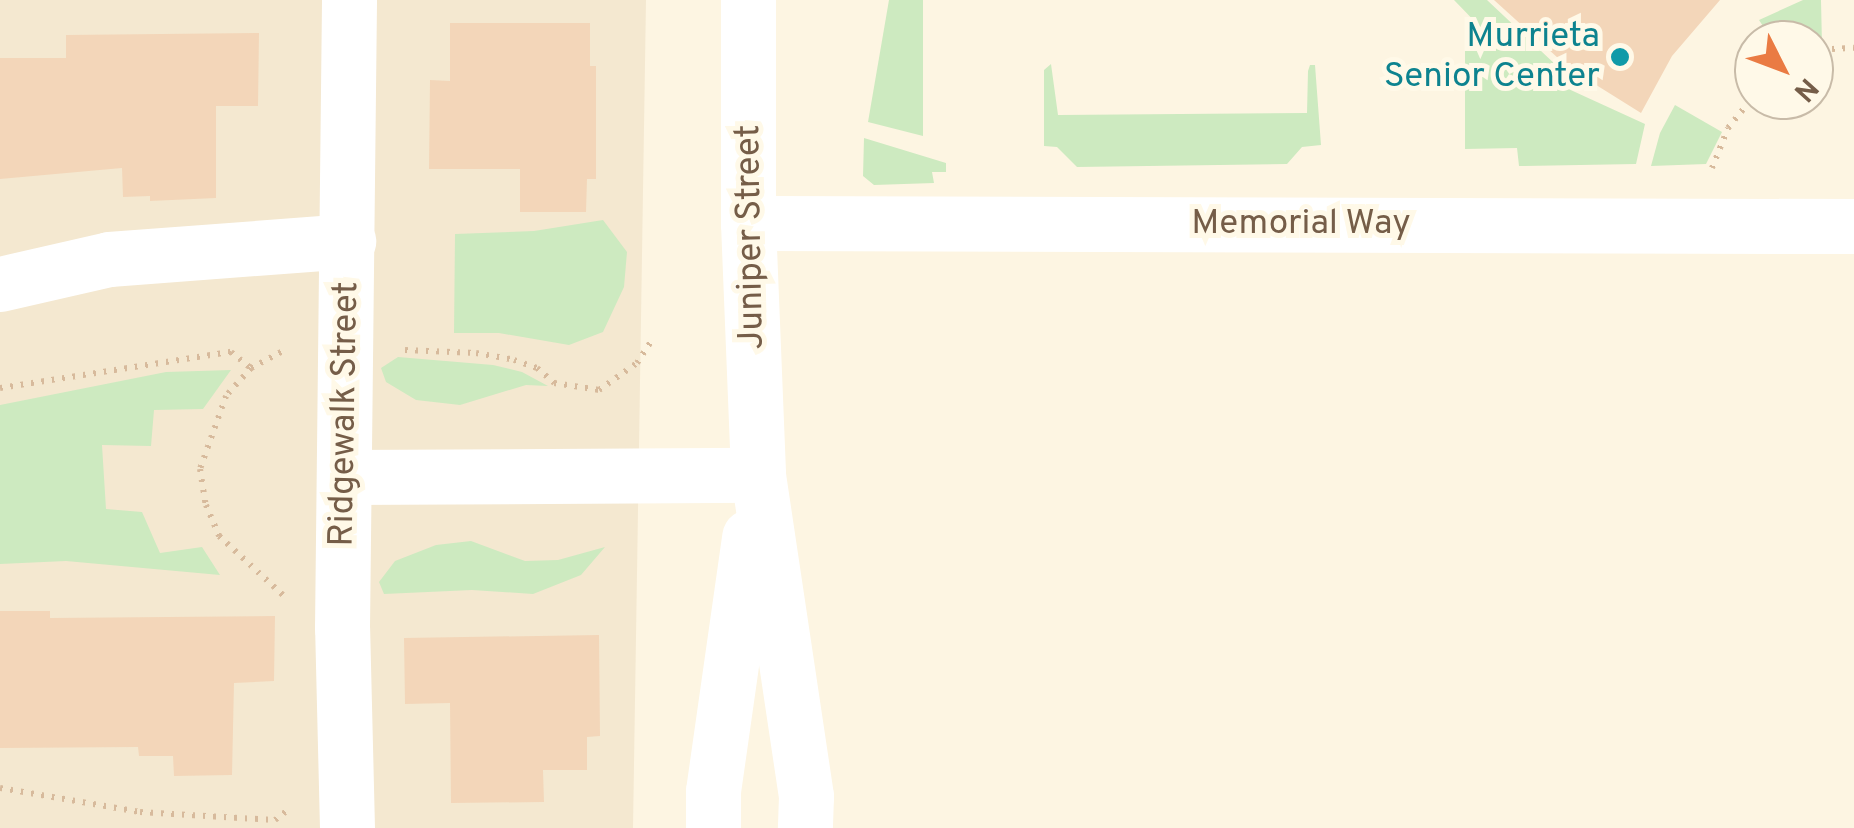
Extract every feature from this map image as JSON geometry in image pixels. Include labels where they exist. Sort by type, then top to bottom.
[{"type":"street","name":"Ridgewalk Street","points":[[347,828],[344,477],[320,346],[348,241],[350,0]]},
{"type":"street","name":"Juniper Street","points":[[748,0],[748,222],[758,475],[806,796],[805,828]]},
{"type":"street","name":"Memorial Way","points":[[748,222],[1366,223],[1714,229],[1854,226]]},
{"type":"street","points":[[0,284],[109,259],[348,241]]},
{"type":"street","points":[[344,477],[758,475]]},
{"type":"street","name":"Juniper Street","points":[[713,828],[713,791],[758,475]]},
{"type":"path","points":[[1714,229],[1711,171],[1734,120]]},
{"type":"path","points":[[292,605],[219,536],[206,505],[200,469],[212,427],[226,396],[251,368],[320,346],[476,353],[536,368],[554,382],[599,390],[637,363],[653,338]]},
{"type":"path","points":[[0,388],[232,352],[251,368]]},
{"type":"path","points":[[0,788],[140,812],[275,820],[290,807]]},
{"type":"shaded area","points":[[0,0],[646,0],[633,828],[0,828]]},
{"type":"green space","points":[[889,0],[923,0],[923,136],[868,122]]},
{"type":"green space","points":[[1454,0],[1487,0],[1557,66],[1551,81],[1645,124],[1636,164],[1519,166],[1517,148],[1465,149],[1465,48],[1483,30]]},
{"type":"green space","points":[[1803,0],[1821,0],[1821,20],[1759,20]]},
{"type":"green space","points":[[1051,64],[1058,115],[1307,113],[1308,71],[1310,65],[1315,65],[1321,145],[1302,147],[1287,164],[1077,167],[1057,147],[1044,146],[1044,70]]},
{"type":"green space","points":[[1675,105],[1722,132],[1706,164],[1651,166],[1660,133]]},
{"type":"green space","points":[[864,138],[946,163],[946,172],[932,172],[934,183],[874,185],[863,176]]},
{"type":"green space","points":[[603,220],[627,252],[624,287],[603,332],[569,345],[499,333],[454,333],[455,234],[534,231]]},
{"type":"green space","points":[[398,357],[493,365],[522,372],[548,386],[526,385],[460,405],[416,400],[386,382],[381,368]]},
{"type":"green space","points":[[231,370],[203,409],[154,410],[151,446],[102,445],[106,509],[142,512],[160,553],[202,547],[220,575],[66,561],[0,564],[0,405],[166,372]]},
{"type":"green space","points":[[471,541],[525,561],[558,560],[605,547],[581,575],[533,594],[472,590],[384,594],[379,582],[395,561],[436,545]]},
{"type":"building","name":"Murrieta Senior Center","points":[[1494,0],[1720,0],[1672,56],[1641,113],[1569,68]]},
{"type":"building","points":[[450,23],[590,23],[590,66],[596,66],[596,179],[587,179],[586,212],[520,212],[520,169],[429,169],[430,80],[450,81]]},
{"type":"building","points":[[259,33],[258,106],[216,106],[216,198],[150,201],[150,196],[123,197],[122,168],[0,179],[0,58],[66,58],[66,35]]},
{"type":"building","points":[[0,611],[50,611],[50,618],[275,616],[274,681],[234,683],[232,775],[174,776],[173,756],[139,756],[138,747],[0,748]]},
{"type":"building","points":[[599,635],[600,736],[587,737],[587,770],[543,770],[544,802],[451,803],[450,703],[405,704],[404,638]]},
{"type":"place","name":"Murrieta Senior Center","points":[[1620,57]]}]
